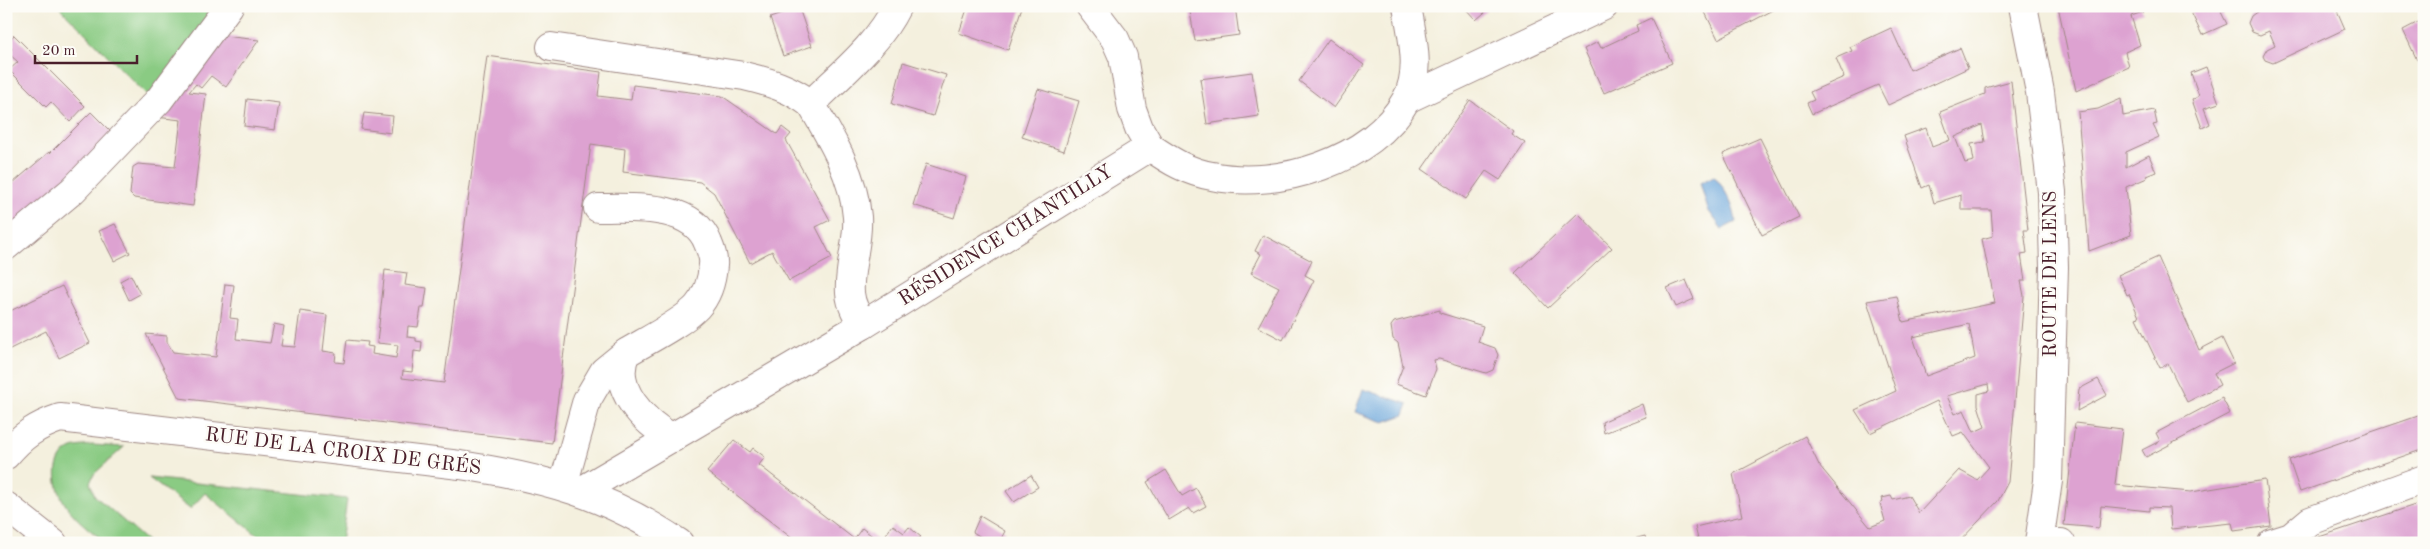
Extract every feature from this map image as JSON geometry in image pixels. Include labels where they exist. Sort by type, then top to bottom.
[{"type":"street","points":[[6,246],[72,190],[159,100],[229,6]]},
{"type":"street","points":[[811,104],[867,49],[881,32],[897,6]]},
{"type":"street","points":[[1090,6],[1116,39],[1123,57],[1132,110],[1139,128],[1150,147],[1186,169],[1211,176],[1262,180],[1309,170],[1357,148],[1379,134],[1407,99],[1413,81],[1416,61],[1408,6]]},
{"type":"street","points":[[1407,99],[1604,6]]},
{"type":"street","name":"ROUTE DE LENS","points":[[2023,6],[2040,92],[2052,192],[2054,266],[2048,481],[2039,543]]},
{"type":"street","points":[[551,47],[744,76],[773,83],[797,93],[811,104],[841,160],[854,198],[857,218],[850,292],[852,306],[863,325]]},
{"type":"street","name":"RÉSIDENCE CHANTILLY","points":[[572,489],[673,438],[863,325],[1150,147]]},
{"type":"street","points":[[572,489],[587,400],[604,371],[626,353],[697,307],[712,278],[714,261],[706,237],[695,226],[681,217],[643,208],[598,208]]},
{"type":"street","points":[[626,353],[621,372],[630,397],[647,421],[673,438]]},
{"type":"street","name":"RUE DE LA CROIX DE GRÉS","points":[[6,456],[19,439],[32,430],[60,418],[460,466],[503,472],[572,489],[638,517],[679,543]]},
{"type":"street","points":[[2272,543],[2291,537],[2310,521],[2424,479]]},
{"type":"street","points":[[7,506],[53,543]]},
{"type":"street","points":[[2039,543],[2061,543]]},
{"type":"green space","points":[[58,6],[223,6],[151,99]]},
{"type":"green space","points":[[92,445],[124,447],[94,474],[90,483],[95,496],[149,543],[106,543],[71,512],[61,497],[56,478],[59,460],[64,453],[72,448]]},
{"type":"green space","points":[[149,478],[347,499],[341,543],[267,543],[205,493],[190,509]]},
{"type":"water","points":[[1714,176],[1728,198],[1736,222],[1722,229],[1708,210],[1700,183]]},
{"type":"water","points":[[1363,389],[1408,404],[1404,415],[1384,422],[1355,412]]},
{"type":"building","points":[[968,6],[1022,7],[1008,50],[959,33]]},
{"type":"building","points":[[1189,6],[1235,6],[1239,35],[1195,41]]},
{"type":"building","points":[[1463,6],[1492,6],[1476,20]]},
{"type":"building","points":[[1702,6],[1781,6],[1718,39]]},
{"type":"building","points":[[2058,6],[2141,6],[2143,12],[2131,16],[2140,45],[2125,52],[2129,67],[2076,91]]},
{"type":"building","points":[[2188,6],[2234,6],[2221,12],[2227,24],[2202,35]]},
{"type":"building","points":[[2265,6],[2335,6],[2345,29],[2273,63],[2265,60],[2263,56],[2267,49],[2275,45],[2269,31],[2260,35],[2252,32],[2248,23],[2251,16]]},
{"type":"building","points":[[799,8],[812,46],[783,56],[770,18]]},
{"type":"building","points":[[1651,18],[1672,63],[1604,93],[1584,49],[1598,42],[1601,48],[1638,31],[1636,25]]},
{"type":"building","points":[[2424,19],[2424,57],[2417,60],[2403,30]]},
{"type":"building","points":[[1891,28],[1910,70],[1960,48],[1968,68],[1888,105],[1878,85],[1812,114],[1807,103],[1814,100],[1810,92],[1844,77],[1836,58],[1852,51],[1850,47]]},
{"type":"building","points":[[14,35],[85,106],[70,122],[51,102],[46,107],[9,70],[18,62],[8,53],[12,49],[7,43]]},
{"type":"building","points":[[215,35],[259,40],[226,87],[211,76],[201,88],[196,84],[189,92],[206,94],[193,206],[134,198],[130,194],[133,167],[138,164],[175,167],[181,120],[156,117]]},
{"type":"building","points":[[1329,39],[1364,65],[1334,108],[1299,81]]},
{"type":"building","points":[[487,56],[601,72],[598,96],[631,100],[633,85],[722,96],[777,134],[782,127],[791,134],[786,140],[830,220],[816,227],[832,258],[789,281],[772,251],[750,263],[714,193],[700,182],[623,172],[625,149],[591,144],[552,443],[179,398],[146,334],[167,336],[167,342],[173,352],[216,357],[225,284],[234,285],[230,318],[238,319],[236,339],[270,343],[274,324],[284,326],[281,346],[295,347],[300,311],[327,315],[323,351],[336,353],[335,362],[344,363],[347,340],[368,342],[367,346],[373,347],[372,354],[396,358],[398,345],[377,343],[385,270],[407,273],[405,285],[427,288],[424,308],[421,308],[418,327],[408,326],[407,337],[416,338],[416,341],[422,342],[421,352],[414,351],[412,372],[403,371],[402,378],[444,383]]},
{"type":"building","points":[[903,62],[946,75],[933,116],[892,104]]},
{"type":"building","points":[[2206,67],[2219,103],[2204,108],[2210,124],[2202,128],[2192,100],[2199,96],[2191,73]]},
{"type":"building","points":[[1252,72],[1259,116],[1207,124],[1200,79]]},
{"type":"building","points":[[2011,81],[2028,230],[2024,230],[2027,253],[2021,254],[2025,281],[2021,281],[2024,296],[2008,482],[1998,501],[1958,543],[1699,543],[1695,527],[1742,516],[1733,474],[1805,436],[1819,465],[1870,527],[1885,521],[1880,503],[1883,501],[1882,498],[1891,496],[1893,500],[1909,496],[1919,513],[1959,470],[1977,480],[1989,467],[1963,432],[1953,436],[1937,401],[1870,433],[1855,410],[1896,391],[1867,301],[1897,296],[1903,322],[1995,303],[1982,239],[1993,236],[1991,210],[1961,210],[1961,195],[1934,203],[1929,185],[1922,188],[1904,136],[1926,128],[1932,147],[1950,140],[1940,112],[1985,94],[1985,88]],"holes":[[[1982,125],[1985,142],[1971,144],[1974,161],[1965,163],[1955,137]],[[1969,324],[1975,358],[1926,376],[1913,337]],[[1988,384],[1989,391],[1978,394],[1978,405],[1985,427],[1974,432],[1964,410],[1955,414],[1947,396]]]},
{"type":"building","points":[[1038,89],[1079,101],[1064,151],[1022,137]]},
{"type":"building","points":[[247,99],[279,103],[275,130],[244,126]]},
{"type":"building","points":[[2121,99],[2123,116],[2154,110],[2157,124],[2153,125],[2159,137],[2126,152],[2126,167],[2149,155],[2156,172],[2126,187],[2131,235],[2089,251],[2078,112],[2098,109]]},
{"type":"building","points":[[1470,100],[1513,131],[1511,134],[1525,143],[1500,180],[1486,171],[1466,199],[1422,169]]},
{"type":"building","points":[[91,112],[114,135],[6,234],[6,189],[50,153]]},
{"type":"building","points":[[364,113],[393,116],[391,133],[361,129]]},
{"type":"building","points":[[1760,138],[1799,217],[1762,235],[1723,154]]},
{"type":"building","points":[[926,164],[966,177],[954,218],[913,205]]},
{"type":"building","points":[[1578,213],[1612,248],[1548,308],[1515,273]]},
{"type":"building","points":[[115,224],[130,253],[114,261],[99,231]]},
{"type":"building","points":[[1263,235],[1312,261],[1305,275],[1314,280],[1283,340],[1258,327],[1279,287],[1251,273],[1261,254],[1255,251]]},
{"type":"building","points":[[2158,257],[2199,350],[2222,338],[2234,363],[2214,373],[2220,385],[2187,402],[2168,364],[2160,368],[2136,318],[2139,317],[2129,294],[2127,295],[2118,275]]},
{"type":"building","points":[[131,275],[140,294],[129,300],[120,281]]},
{"type":"building","points":[[1686,280],[1694,299],[1676,307],[1667,288]]},
{"type":"building","points":[[62,286],[90,343],[59,358],[46,331],[6,351],[6,313]]},
{"type":"building","points":[[1440,310],[1440,313],[1483,326],[1478,342],[1495,348],[1498,355],[1493,370],[1486,373],[1439,359],[1434,360],[1436,369],[1426,395],[1396,384],[1403,366],[1398,343],[1393,339],[1391,326],[1394,322]]},
{"type":"building","points":[[2098,379],[2107,395],[2077,411],[2079,389]]},
{"type":"building","points":[[2222,398],[2230,413],[2146,457],[2142,450],[2160,441],[2156,433]]},
{"type":"building","points":[[1642,404],[1646,417],[1604,433],[1602,422]]},
{"type":"building","points":[[2424,414],[2424,449],[2300,492],[2289,460]]},
{"type":"building","points":[[2075,423],[2122,429],[2115,485],[2191,492],[2265,480],[2271,526],[2234,531],[2232,523],[2171,529],[2169,508],[2149,507],[2149,511],[2101,506],[2099,528],[2064,525]]},
{"type":"building","points":[[734,440],[750,452],[753,448],[765,457],[759,465],[854,539],[862,528],[880,542],[893,525],[904,533],[909,527],[921,537],[912,543],[798,543],[707,472]]},
{"type":"building","points":[[1166,470],[1182,496],[1196,488],[1206,506],[1193,513],[1189,508],[1169,520],[1147,482]]},
{"type":"building","points":[[1031,475],[1038,487],[1014,502],[1006,491]]},
{"type":"building","points":[[2424,502],[2424,543],[2314,543],[2313,539]]},
{"type":"building","points":[[980,516],[1005,531],[999,543],[990,543],[973,532]]},
{"type":"building","points":[[1645,536],[1647,543],[1622,543],[1622,542]]}]
